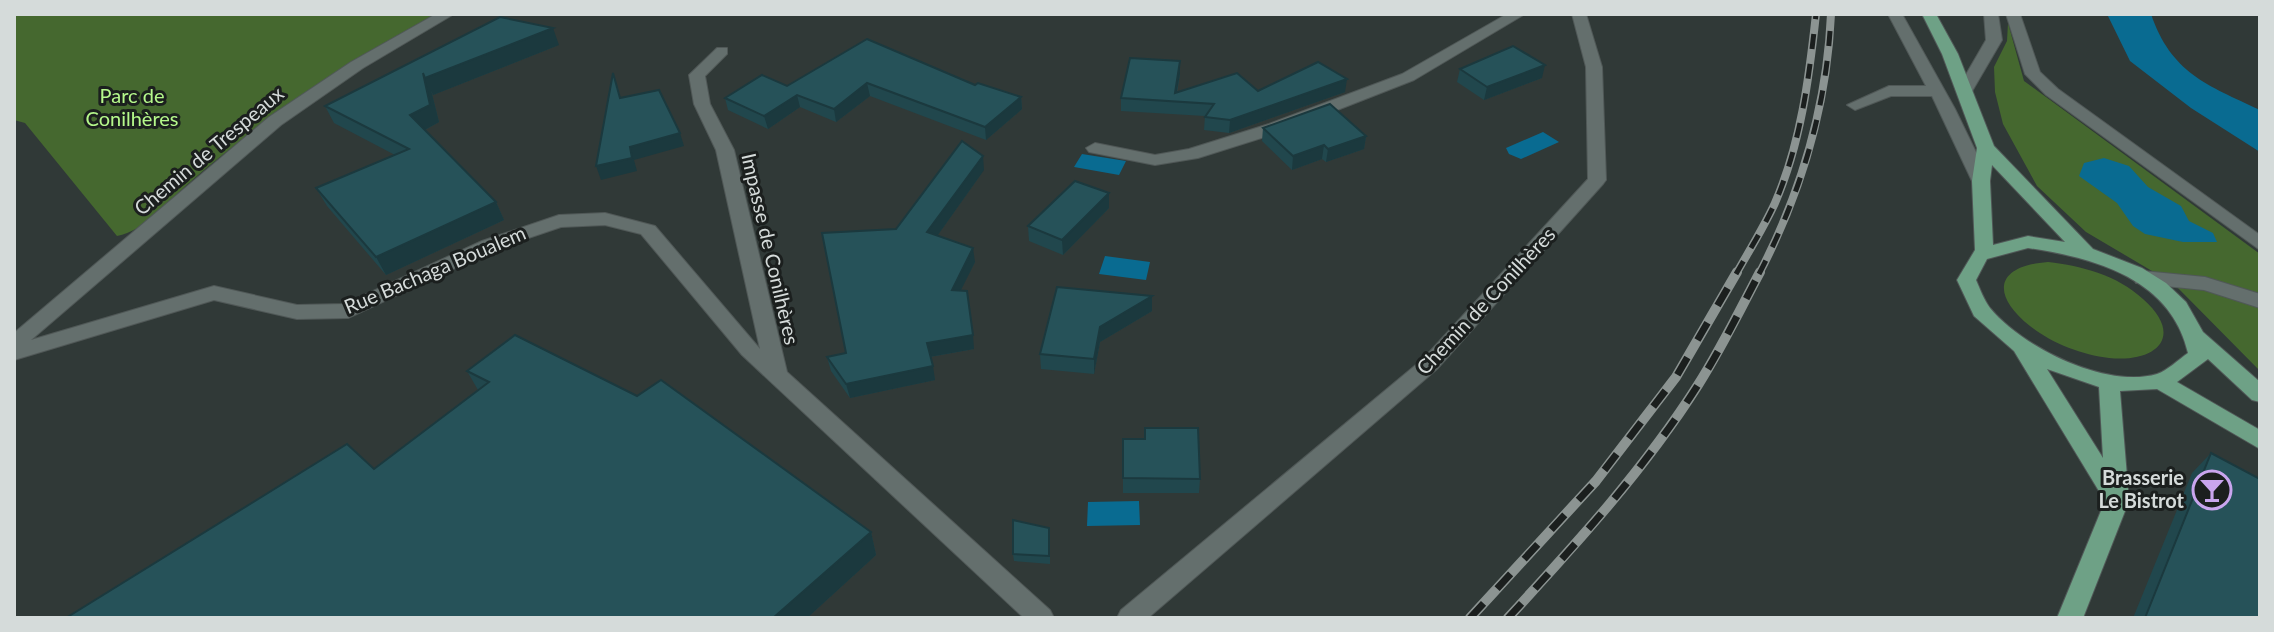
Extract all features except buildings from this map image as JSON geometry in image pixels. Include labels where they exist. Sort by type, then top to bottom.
[{"type":"main road","points":[[1929,14],[1965,90],[1986,148],[2085,252]]},
{"type":"main road","points":[[1984,251],[1981,181],[1986,148]]},
{"type":"main road","points":[[2028,242],[2085,252],[2143,278],[2186,315],[2197,337],[2199,356],[2186,373],[2161,382],[2109,382],[2066,370],[2024,350],[1994,328],[1973,305],[1965,283],[1969,264],[1984,251],[2003,244],[2028,242]]},
{"type":"main road","points":[[2197,337],[2260,394]]},
{"type":"main road","points":[[2024,350],[2117,501]]},
{"type":"main road","points":[[2070,618],[2117,501],[2109,382]]},
{"type":"main road","points":[[2161,382],[2260,441]]},
{"type":"street","name":"Chemin de Trespeaux","points":[[14,344],[275,121],[357,65],[447,14]]},
{"type":"street","points":[[1095,148],[1155,160],[1192,154],[1248,137],[1350,102],[1408,77],[1518,14]]},
{"type":"street","name":"Chemin de Conilhères","points":[[1130,618],[1430,364],[1597,180],[1594,67],[1579,14]]},
{"type":"street","points":[[1895,14],[1981,181]]},
{"type":"street","points":[[1965,90],[1994,40],[1991,14]]},
{"type":"street","points":[[2013,14],[2033,74],[2052,92],[2260,244]]},
{"type":"street","name":"Impasse de Conilhères","points":[[722,51],[697,75],[702,104],[725,150],[777,376]]},
{"type":"street","points":[[1855,105],[1889,91],[1937,91]]},
{"type":"street","name":"Rue Bachaga Boualem","points":[[14,353],[214,293],[254,299],[297,312],[348,311],[489,245],[559,221],[605,219],[648,230],[749,350],[1041,618]]},
{"type":"street","points":[[2143,278],[2205,284],[2260,301]]},
{"type":"green space","name":"Parc de Conilhères","points":[[14,14],[438,14],[278,114],[218,159],[147,222],[117,236],[25,123],[14,120]]},
{"type":"green space","points":[[2008,23],[2024,81],[2260,254],[2260,371],[2174,284],[2086,232],[2037,186],[2003,124],[1995,92],[1994,67],[2007,41]]},
{"type":"green space","points":[[2048,262],[2098,273],[2133,291],[2156,313],[2162,325],[2163,336],[2159,345],[2140,356],[2109,358],[2067,347],[2030,326],[2009,303],[2004,284],[2018,269]]},
{"type":"water","points":[[2107,14],[2151,14],[2159,34],[2180,64],[2207,84],[2260,110],[2260,152],[2191,108],[2130,61]]},
{"type":"water","points":[[1543,132],[1559,142],[1521,159],[1509,154],[1506,148]]},
{"type":"water","points":[[1082,154],[1126,161],[1119,175],[1074,167]]},
{"type":"water","points":[[2104,158],[2129,166],[2148,187],[2181,206],[2189,221],[2213,233],[2217,242],[2183,242],[2145,234],[2133,226],[2117,203],[2079,176],[2084,163]]},
{"type":"water","points":[[1105,256],[1150,262],[1146,280],[1099,274]]},
{"type":"water","points":[[1139,501],[1140,525],[1087,526],[1088,502]]},
{"type":"railway","points":[[1736,274],[1775,203],[1784,180],[1798,134],[1816,14]]},
{"type":"railway","points":[[1760,273],[1788,211],[1810,148],[1824,82],[1831,14]]},
{"type":"railway","points":[[1470,618],[1596,481],[1676,377],[1737,272]]},
{"type":"railway","points":[[1508,618],[1584,534],[1655,447],[1706,371],[1760,273]]},
{"type":"place","name":"Brasserie Le Bistrot","points":[[2212,490]]}]
